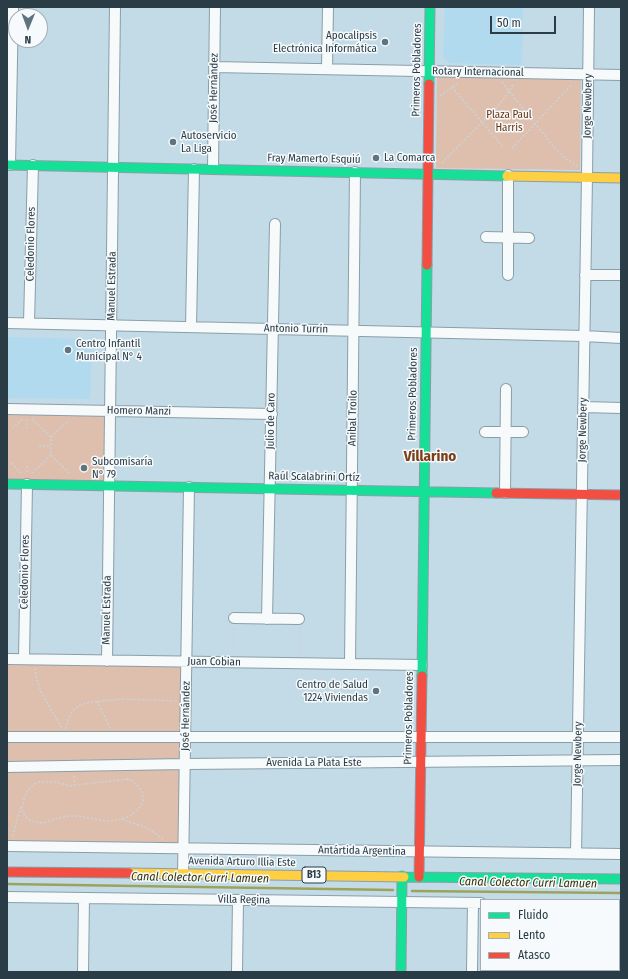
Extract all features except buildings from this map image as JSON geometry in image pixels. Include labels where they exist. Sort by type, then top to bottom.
[{"type":"street","points":[[9,165],[9,61],[13,7]]},
{"type":"street","name":"Manuel Estrada","points":[[107,661],[115,7]]},
{"type":"street","name":"José Hernández","points":[[213,169],[215,7]]},
{"type":"street","points":[[327,69],[328,7]]},
{"type":"street","name":"Primeros Pobladores","points":[[419,876],[430,7]]},
{"type":"street","name":"Jorge Newbery","points":[[576,854],[585,275],[584,173],[589,7]]},
{"type":"street","name":"Rotary Internacional","points":[[214,67],[621,75]]},
{"type":"street","name":"Fray Mamerto Esquiú","points":[[9,165],[508,176],[584,173],[621,178]]},
{"type":"street","name":"Celedonio Flores","points":[[29,323],[33,165]]},
{"type":"street","points":[[191,327],[194,169]]},
{"type":"street","name":"Anibal Troilo","points":[[350,664],[355,172]]},
{"type":"street","points":[[508,176],[508,275]]},
{"type":"street","name":"Julio de Caro","points":[[268,618],[275,224]]},
{"type":"street","points":[[486,237],[529,238]]},
{"type":"street","points":[[585,275],[621,275]]},
{"type":"street","name":"Antonio Turrín","points":[[7,323],[426,332],[621,338]]},
{"type":"street","points":[[505,493],[506,389]]},
{"type":"street","points":[[583,407],[621,408]]},
{"type":"street","name":"Homero Manzi","points":[[7,409],[272,414]]},
{"type":"street","points":[[485,432],[523,432]]},
{"type":"street","name":"Celedonio Flores","points":[[24,659],[27,481]]},
{"type":"street","name":"Raúl Scalabrini Ortíz","points":[[7,484],[27,481],[109,486],[621,495]]},
{"type":"street","name":"José Hernández","points":[[184,874],[189,487]]},
{"type":"street","points":[[234,618],[299,619]]},
{"type":"street","name":"Juan Cobian","points":[[7,659],[422,665]]},
{"type":"street","points":[[7,737],[621,736]]},
{"type":"street","name":"Avenida La Plata Este","points":[[7,767],[621,760]]},
{"type":"street","name":"Antártida Argentina","points":[[10,842],[184,848],[621,854]]},
{"type":"street","name":"Avenida Arturo Illia Este","points":[[7,872],[621,879]]},
{"type":"street","points":[[401,972],[402,876]]},
{"type":"street","name":"Villa Regina","points":[[7,897],[477,903]]},
{"type":"street","points":[[83,972],[84,898]]},
{"type":"street","points":[[237,972],[238,900]]},
{"type":"street","points":[[472,972],[477,903]]},
{"type":"path","points":[[439,166],[497,107],[518,77]]},
{"type":"path","points":[[436,99],[462,80]]},
{"type":"path","points":[[502,82],[550,143],[584,173]]},
{"type":"path","points":[[512,148],[571,84]]},
{"type":"path","points":[[452,87],[504,148]]},
{"type":"path","points":[[12,428],[28,415]]},
{"type":"path","points":[[27,429],[28,415]]},
{"type":"path","points":[[28,415],[51,437],[51,455],[32,474]]},
{"type":"path","points":[[51,437],[73,416]]},
{"type":"path","points":[[40,446],[51,446]]},
{"type":"path","points":[[51,455],[70,474]]},
{"type":"path","points":[[12,463],[22,473]]},
{"type":"path","points":[[27,463],[27,481]]},
{"type":"path","points":[[234,618],[234,662]]},
{"type":"path","points":[[299,619],[300,663]]},
{"type":"path","points":[[35,665],[36,676],[41,692],[66,736]]},
{"type":"path","points":[[66,736],[68,720],[71,713],[80,705],[90,702],[122,699],[179,701]]},
{"type":"path","points":[[97,701],[114,737]]},
{"type":"path","points":[[10,842],[26,793],[35,784],[40,782],[56,782],[70,786],[127,779],[139,787],[143,794],[142,805],[137,810],[130,816],[113,821],[68,816],[44,823],[37,823],[26,817],[22,806]]},
{"type":"path","points":[[122,818],[149,829],[165,840],[157,840]]},
{"type":"shaded area","points":[[445,7],[523,7],[522,65],[449,63],[443,57]]},
{"type":"shaded area","points":[[7,337],[92,339],[90,399],[7,398]]},
{"type":"green space","name":"Plaza Paul Harris","points":[[437,73],[581,75],[580,170],[436,168]]},
{"type":"green space","points":[[7,409],[110,411],[109,486],[7,484]]},
{"type":"green space","points":[[7,663],[183,666],[180,844],[7,841]]},
{"type":"waterway","name":"Canal Colector Curri Lamuen","points":[[7,884],[393,890]]},
{"type":"waterway","name":"Canal Colector Curri Lamuen","points":[[412,891],[621,893]]},
{"type":"traffic: fast","points":[[429,84],[430,7]]},
{"type":"traffic: fast","points":[[7,165],[507,176]]},
{"type":"traffic: fast","points":[[422,676],[427,265]]},
{"type":"traffic: fast","points":[[7,484],[496,493]]},
{"type":"traffic: fast","points":[[401,972],[402,876]]},
{"type":"traffic: fast","points":[[404,877],[621,879]]},
{"type":"traffic: slow","points":[[507,176],[621,178]]},
{"type":"traffic: slow","points":[[129,873],[404,877]]},
{"type":"traffic: jam","points":[[427,265],[429,84]]},
{"type":"traffic: jam","points":[[496,493],[621,495]]},
{"type":"traffic: jam","points":[[419,877],[422,676]]},
{"type":"traffic: jam","points":[[7,872],[129,873]]},
{"type":"place","name":"Apocalipsis Electrónica Informática","points":[[385,42]]},
{"type":"place","name":"Autoservicio La Liga","points":[[173,142]]},
{"type":"place","name":"La Comarca","points":[[376,158]]},
{"type":"place","name":"Centro Infantil Municipal N° 4","points":[[68,350]]},
{"type":"place","name":"Subcomisaría N° 79","points":[[84,468]]},
{"type":"place","name":"Centro de Salud 1224 Viviendas","points":[[376,691]]},
{"type":"district","name":"Villarino","points":[[430,457]]}]
